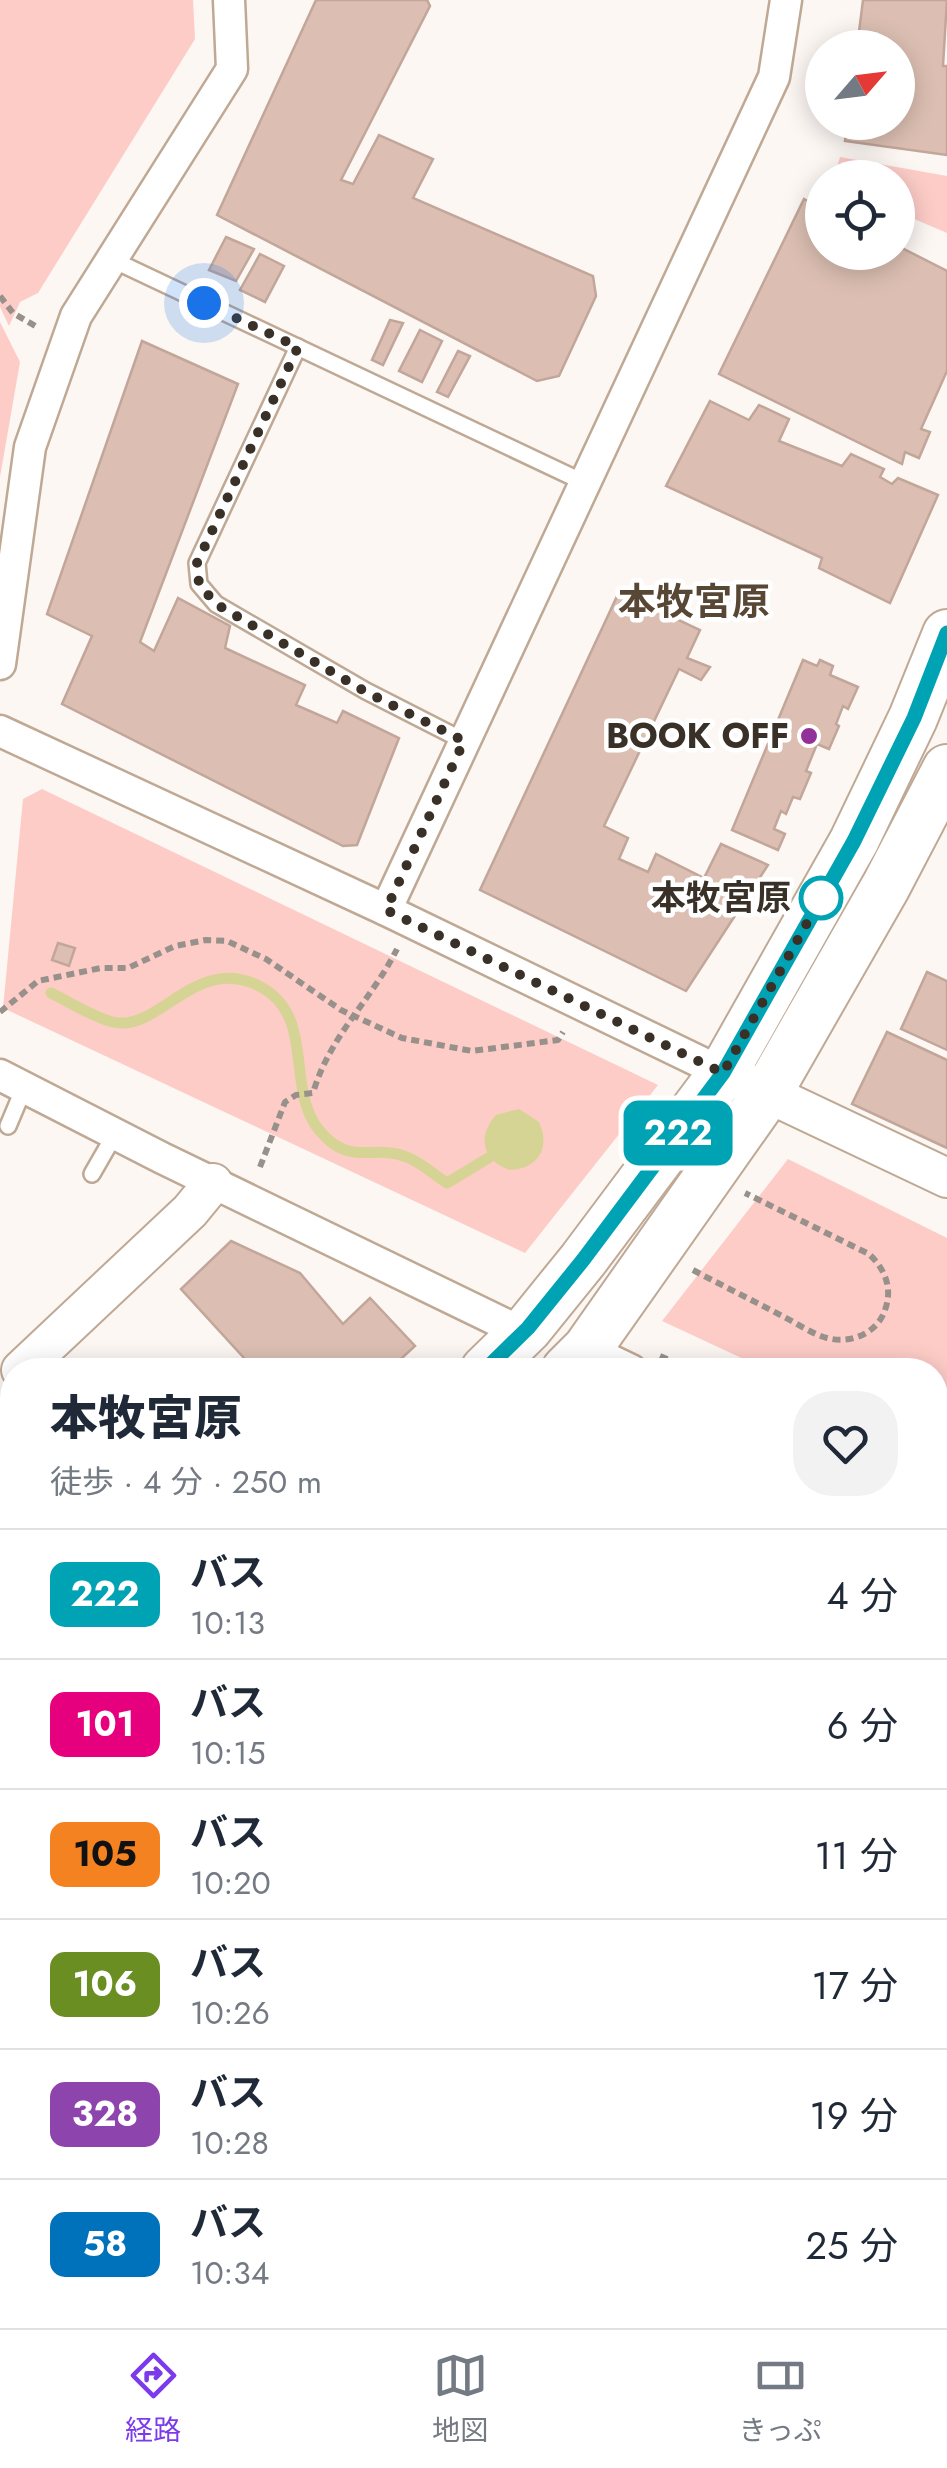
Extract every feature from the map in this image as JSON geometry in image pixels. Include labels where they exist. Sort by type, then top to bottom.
[{"type":"main road","points":[[497,1358],[524,1332],[583,1260],[723,1073],[854,841],[914,718],[947,634]]},
{"type":"main road","points":[[577,1358],[768,1092],[886,886],[947,769]]},
{"type":"street","points":[[0,664],[30,447],[76,316],[232,69],[229,0]]},
{"type":"street","points":[[386,910],[774,77],[786,0]]},
{"type":"street","points":[[0,731],[947,1178]]},
{"type":"street","points":[[12,1081],[213,1183],[524,1332]]},
{"type":"street","points":[[35,1358],[190,1211],[213,1183]]},
{"type":"lane","points":[[112,259],[584,482]]},
{"type":"lane","points":[[298,347],[197,563],[199,584],[216,604],[366,692],[464,741]]},
{"type":"lane","points":[[8,1126],[12,1081]]},
{"type":"lane","points":[[92,1174],[115,1134]]},
{"type":"path","points":[[0,296],[13,313]]},
{"type":"path","points":[[0,1012],[38,981],[101,968],[128,968],[175,946],[206,940],[227,941],[266,959],[352,1016],[402,1038],[472,1051],[558,1040],[565,1026]]},
{"type":"path","points":[[260,1167],[285,1102],[296,1095],[313,1093],[330,1046],[386,970],[397,947]]},
{"type":"path","points":[[732,1208],[753,1180]]},
{"type":"path","points":[[687,1267],[824,1337],[858,1338],[874,1328],[884,1315],[888,1298],[887,1280],[880,1265],[868,1254],[744,1193]]},
{"type":"shaded area","points":[[0,0],[193,0],[195,39],[38,293],[20,302],[9,326],[0,307]]},
{"type":"shaded area","points":[[915,170],[947,176],[947,233],[915,219]]},
{"type":"shaded area","points":[[0,322],[20,362],[0,477]]},
{"type":"shaded area","points":[[42,789],[658,1085],[525,1253],[3,1008],[23,799]]},
{"type":"shaded area","points":[[519,1109],[539,1122],[542,1148],[528,1166],[509,1170],[488,1154],[486,1131],[496,1115]]},
{"type":"shaded area","points":[[788,1159],[947,1238],[947,1358],[741,1358],[662,1321]]},
{"type":"building","points":[[316,0],[427,0],[430,6],[341,180],[353,184],[379,135],[433,159],[413,198],[593,276],[596,296],[559,376],[537,381],[217,215]]},
{"type":"building","points":[[863,0],[947,0],[943,66],[947,66],[947,155],[845,141],[915,140],[915,30],[859,30]]},
{"type":"building","points":[[804,199],[805,270],[915,270],[915,255],[947,271],[947,371],[921,429],[930,432],[919,458],[905,452],[902,464],[719,374]]},
{"type":"building","points":[[226,237],[254,249],[236,281],[209,270]]},
{"type":"building","points":[[260,254],[284,266],[265,302],[240,290]]},
{"type":"building","points":[[390,320],[403,323],[383,365],[372,360]]},
{"type":"building","points":[[420,330],[442,341],[422,382],[399,371]]},
{"type":"building","points":[[142,341],[238,384],[140,642],[154,651],[178,598],[230,626],[225,648],[305,685],[296,705],[337,723],[343,711],[399,738],[357,845],[343,846],[62,704],[92,636],[47,614]]},
{"type":"building","points":[[458,351],[470,356],[448,397],[437,392]]},
{"type":"building","points":[[710,401],[749,420],[759,405],[789,419],[779,441],[842,466],[851,454],[884,469],[880,477],[892,484],[898,478],[938,495],[890,603],[819,568],[822,558],[666,486]]},
{"type":"building","points":[[619,592],[700,630],[687,658],[710,667],[701,680],[679,669],[604,826],[628,838],[619,859],[648,872],[656,854],[704,878],[721,844],[768,865],[686,991],[480,890]]},
{"type":"building","points":[[803,660],[817,666],[820,660],[833,666],[830,675],[858,687],[848,709],[843,706],[829,749],[817,744],[800,799],[793,797],[786,814],[781,811],[774,829],[785,834],[778,850],[732,830]]},
{"type":"building","points":[[58,943],[75,948],[69,966],[52,960]]},
{"type":"building","points":[[927,972],[947,981],[947,1050],[901,1029]]},
{"type":"building","points":[[887,1032],[947,1060],[947,1148],[852,1104]]},
{"type":"building","points":[[231,1241],[300,1273],[343,1324],[370,1298],[415,1346],[402,1358],[244,1358],[181,1289]]},
{"type":"waterway","points":[[51,993],[105,1020],[130,1022],[217,979],[238,979],[261,987],[278,1000],[288,1016],[295,1034],[309,1113],[331,1142],[352,1152],[384,1152],[409,1158],[447,1183],[490,1157]]},
{"type":"bus line","name":"222","points":[[497,1358],[528,1328],[583,1260],[723,1073],[854,841],[914,718],[947,633]]},
{"type":"place","name":"BOOK OFF","points":[[809,736]]},
{"type":"place","name":"本牧宮原","points":[[821,898]]},
{"type":"district","name":"本牧宮原","points":[[694,601]]},
{"type":"route","points":[[204,303],[298,347],[197,563],[199,584],[216,604],[366,692],[464,741],[386,910],[723,1073],[821,898]]}]
